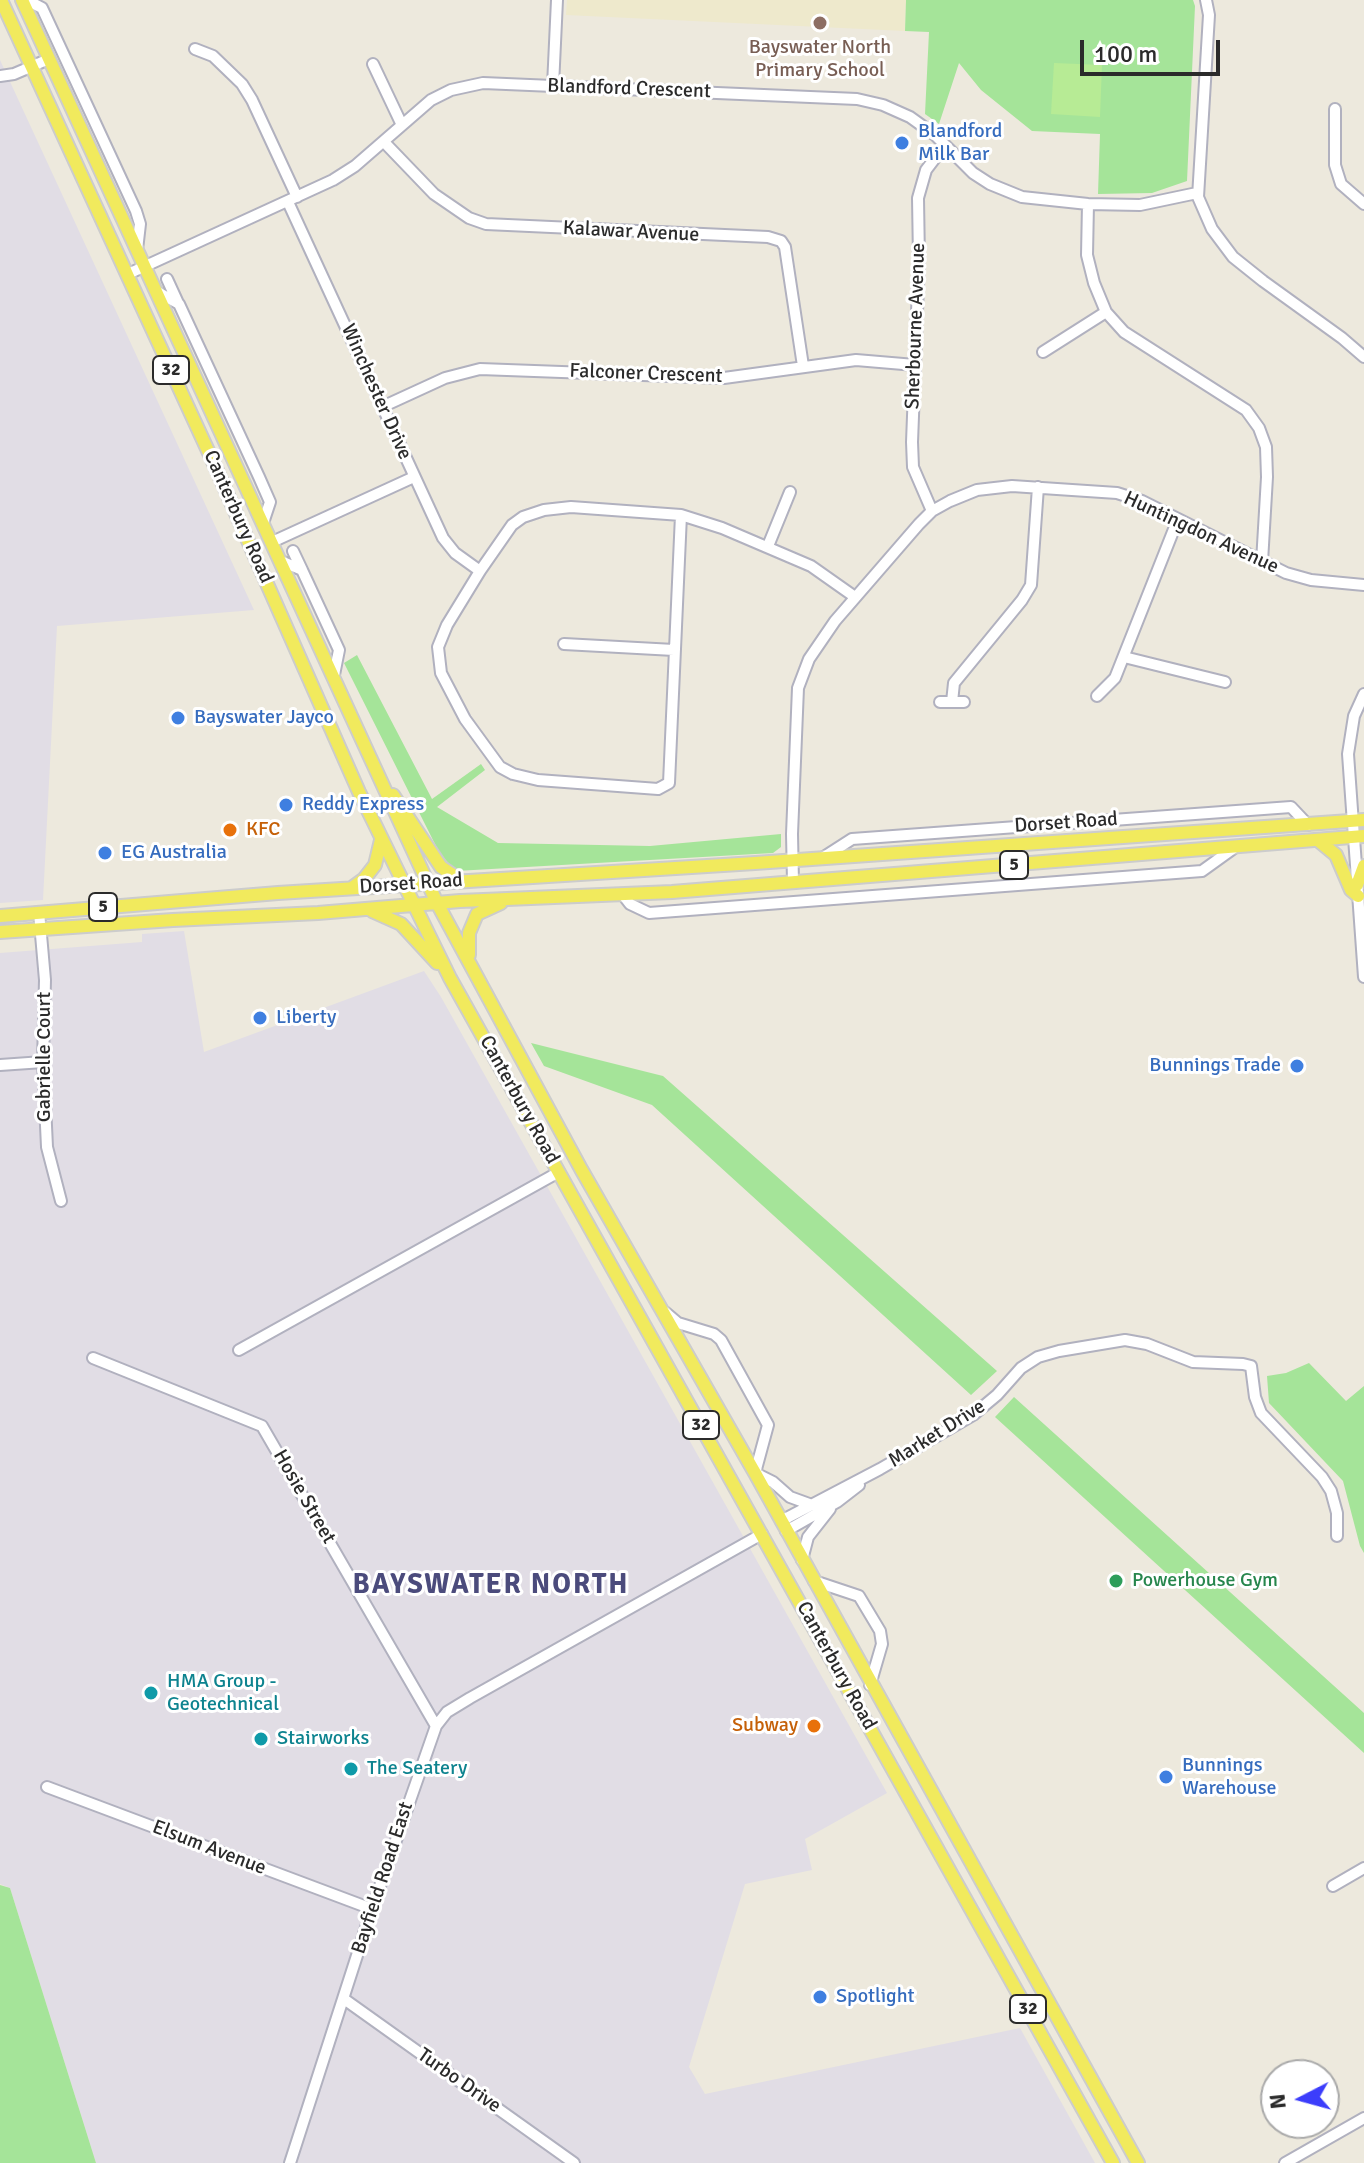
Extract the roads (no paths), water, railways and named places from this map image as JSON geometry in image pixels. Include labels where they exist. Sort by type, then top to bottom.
[{"type":"main road","name":"Canterbury Road","points":[[1,0],[381,839],[450,978],[938,1849],[1108,2162]]},
{"type":"main road","name":"Canterbury Road","points":[[25,0],[49,59],[437,903],[642,1278],[755,1473],[1138,2163]]},
{"type":"main road","points":[[252,551],[272,542]]},
{"type":"main road","points":[[372,762],[441,867],[461,880]]},
{"type":"main road","name":"Dorset Road","points":[[0,916],[461,880],[791,861],[1358,820]]},
{"type":"main road","name":"Dorset Road","points":[[0,932],[437,903],[623,895],[1359,837]]},
{"type":"main road","points":[[350,888],[370,874],[381,839]]},
{"type":"main road","points":[[1319,841],[1336,855],[1351,890],[1357,890],[1364,866]]},
{"type":"main road","points":[[470,963],[468,943],[477,914],[508,899]]},
{"type":"main road","points":[[367,910],[401,924],[450,978]]},
{"type":"main road","points":[[624,1289],[642,1278]]},
{"type":"main road","points":[[762,1534],[783,1526]]},
{"type":"main road","points":[[938,1849],[955,1832]]},
{"type":"street","name":"Canterbury Road","points":[[25,0],[42,8],[136,211],[140,224],[137,250]]},
{"type":"street","points":[[553,86],[557,0]]},
{"type":"street","points":[[1206,0],[1208,44],[1201,175],[1197,193],[1212,229],[1233,257],[1362,350]]},
{"type":"street","name":"Winchester Drive","points":[[195,49],[213,56],[242,84],[252,100],[292,199],[443,538],[455,553],[480,571]]},
{"type":"street","points":[[0,76],[14,74],[49,59]]},
{"type":"street","points":[[373,64],[401,123]]},
{"type":"street","name":"Blandford Crescent","points":[[129,277],[355,166],[431,100],[483,83],[857,99],[883,105],[910,117],[973,173],[1022,197],[1088,204],[1140,205],[1197,193]]},
{"type":"street","points":[[1335,109],[1335,165],[1341,184],[1364,204]]},
{"type":"street","name":"Kalawar Avenue","points":[[384,142],[434,194],[469,218],[486,224],[768,237],[781,241],[785,247],[803,366]]},
{"type":"street","name":"Sherbourne Avenue","points":[[932,511],[913,467],[918,198],[926,170],[945,145]]},
{"type":"street","points":[[1088,204],[1087,255],[1106,312],[1124,332],[1246,410],[1259,428],[1266,447],[1267,477],[1262,562]]},
{"type":"street","name":"Canterbury Road","points":[[167,279],[269,498],[263,523]]},
{"type":"street","points":[[156,291],[179,304]]},
{"type":"street","points":[[1043,352],[1106,312]]},
{"type":"street","name":"Falconer Crescent","points":[[384,406],[445,378],[480,369],[724,378],[856,360],[915,365]]},
{"type":"street","points":[[272,542],[414,477]]},
{"type":"street","name":"Huntingdon Avenue","points":[[793,882],[791,861],[798,688],[816,646],[932,511],[977,490],[994,487],[1117,493],[1142,501],[1262,562],[1311,580],[1364,585]]},
{"type":"street","points":[[964,702],[946,702],[954,683],[1031,585],[1038,487]]},
{"type":"street","points":[[768,546],[790,492]]},
{"type":"street","points":[[681,515],[669,783],[658,789],[538,780],[513,774],[500,767],[465,719],[441,673],[438,647],[447,625],[512,525],[534,512],[558,507],[584,507],[681,515],[768,546],[822,572],[855,597]]},
{"type":"street","points":[[1097,696],[1110,685],[1124,657],[1178,519]]},
{"type":"street","name":"Canterbury Road","points":[[293,551],[339,650],[334,675]]},
{"type":"street","name":"Canterbury Road","points":[[281,561],[302,570]]},
{"type":"street","points":[[564,644],[674,650]]},
{"type":"street","points":[[1124,657],[1225,682]]},
{"type":"street","points":[[1364,694],[1348,739],[1358,820],[1357,890],[1364,977]]},
{"type":"street","name":"Dorset Road","points":[[823,858],[852,839],[1276,808],[1291,807],[1308,825]]},
{"type":"street","name":"Dorset Road","points":[[623,895],[630,904],[649,913],[1202,871],[1234,848]]},
{"type":"street","points":[[946,870],[967,888]]},
{"type":"street","name":"Gabrielle Court","points":[[39,912],[45,980],[43,1062],[47,1147],[61,1201]]},
{"type":"street","points":[[0,1065],[43,1062]]},
{"type":"street","points":[[239,1350],[559,1172]]},
{"type":"street","points":[[656,1303],[678,1323],[714,1334],[725,1347],[768,1425],[755,1473],[773,1482],[790,1497],[812,1505]]},
{"type":"street","name":"Market Drive","points":[[783,1526],[812,1505],[973,1415],[997,1395],[1021,1368],[1038,1357],[1132,1340],[1193,1362],[1251,1366],[1255,1397],[1261,1413],[1322,1477],[1331,1491],[1337,1513],[1337,1536]]},
{"type":"street","name":"Hosie Street","points":[[93,1358],[262,1426],[436,1726]]},
{"type":"street","name":"Market Drive","points":[[783,1526],[837,1502],[863,1479]]},
{"type":"street","points":[[802,1560],[808,1537],[837,1502]]},
{"type":"street","points":[[436,1726],[447,1712],[470,1698],[762,1534]]},
{"type":"street","points":[[814,1581],[859,1596],[875,1621],[882,1644],[870,1685]]},
{"type":"street","name":"Bayfield Road East","points":[[290,2163],[372,1909],[436,1726]]},
{"type":"street","name":"Elsum Avenue","points":[[47,1787],[372,1909]]},
{"type":"street","points":[[1333,1886],[1364,1868]]},
{"type":"street","name":"Turbo Drive","points":[[344,1999],[574,2163]]},
{"type":"street","points":[[1285,2163],[1364,2118]]},
{"type":"place","name":"Bayswater North Primary School","points":[[820,23]]},
{"type":"place","name":"Blandford Milk Bar","points":[[902,143]]},
{"type":"place","name":"Bayswater Jayco","points":[[178,718]]},
{"type":"place","name":"Reddy Express","points":[[286,805]]},
{"type":"place","name":"KFC","points":[[230,830]]},
{"type":"place","name":"EG Australia","points":[[105,853]]},
{"type":"place","name":"Liberty","points":[[260,1018]]},
{"type":"place","name":"Bunnings Trade","points":[[1297,1066]]},
{"type":"place","name":"Powerhouse Gym","points":[[1116,1581]]},
{"type":"place","name":"HMA Group - Geotechnical","points":[[151,1693]]},
{"type":"place","name":"Subway","points":[[814,1726]]},
{"type":"place","name":"Stairworks","points":[[261,1739]]},
{"type":"place","name":"The Seatery","points":[[351,1769]]},
{"type":"place","name":"Bunnings Warehouse","points":[[1166,1777]]},
{"type":"place","name":"Spotlight","points":[[820,1997]]},
{"type":"district","name":"BAYSWATER NORTH","points":[[491,1586]]}]
